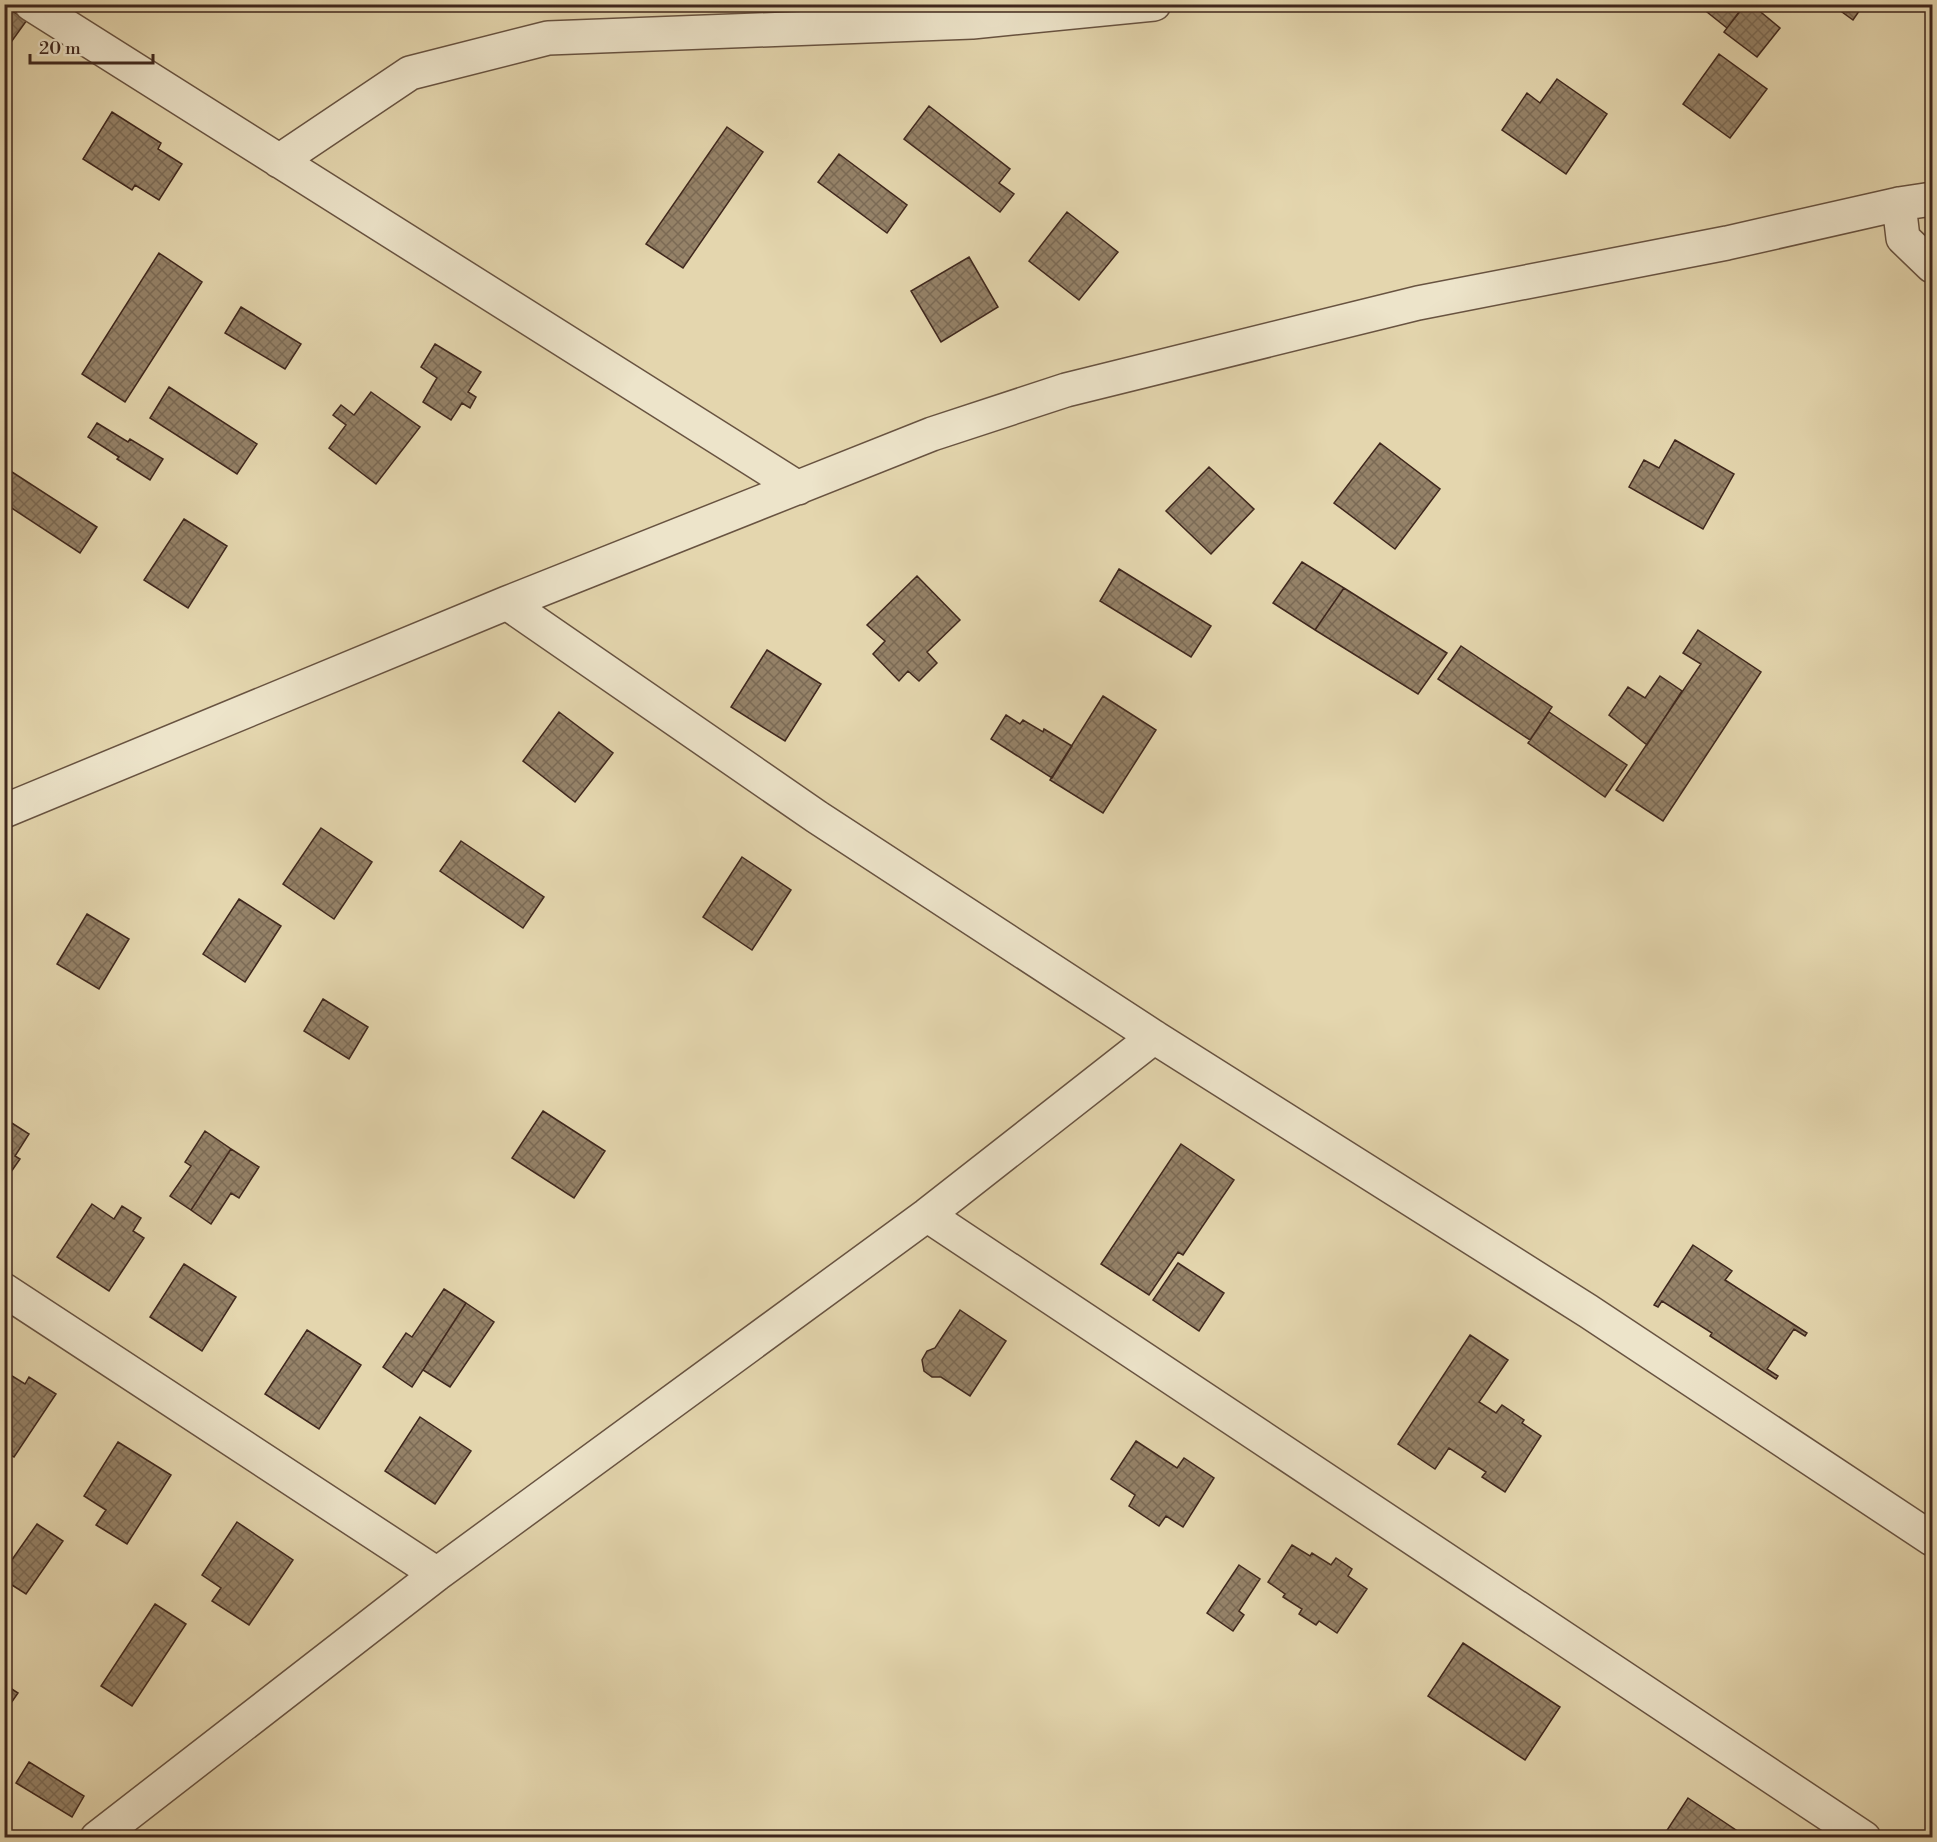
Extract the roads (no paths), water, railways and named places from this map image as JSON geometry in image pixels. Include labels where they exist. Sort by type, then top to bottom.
[{"type":"street","points":[[31,4],[798,488]]},
{"type":"street","points":[[279,161],[410,73],[548,38],[972,22],[1154,4]]},
{"type":"street","points":[[4,811],[507,603],[932,434],[1066,390],[1418,303],[1727,243],[1899,204],[1932,199]]},
{"type":"street","points":[[1899,204],[1903,238],[1932,266]]},
{"type":"street","points":[[507,603],[817,817],[1155,1036],[1587,1311],[1932,1539]]},
{"type":"street","points":[[97,1838],[437,1574],[927,1215],[1155,1036]]},
{"type":"street","points":[[927,1215],[1864,1838]]},
{"type":"street","points":[[4,1290],[437,1574]]}]
